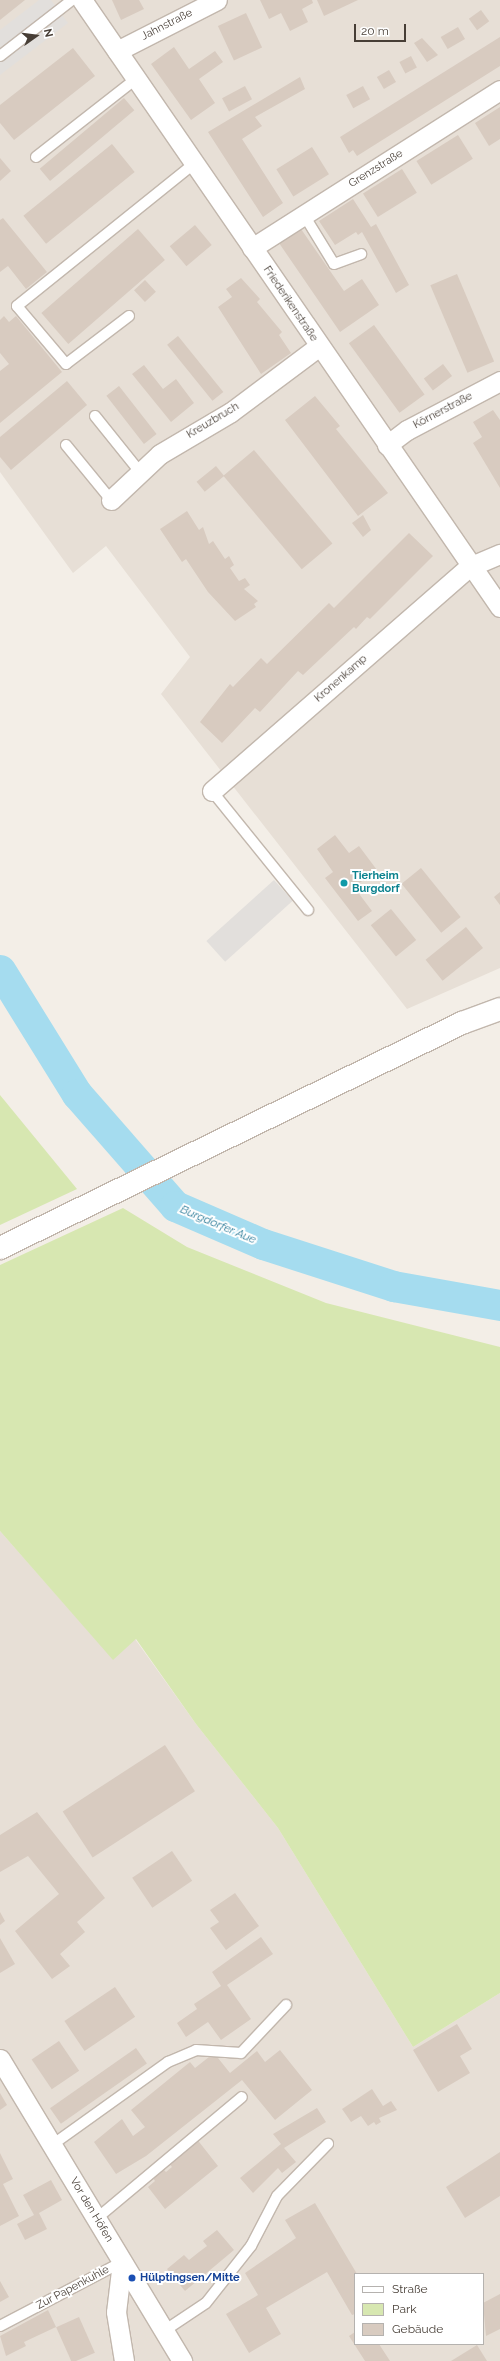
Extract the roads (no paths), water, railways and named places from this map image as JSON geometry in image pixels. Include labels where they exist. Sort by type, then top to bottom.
[{"type":"street","name":"Friederikenstraße","points":[[82,0],[195,162],[318,347],[387,445],[469,567],[500,607]]},
{"type":"street","name":"Jahnstraße","points":[[117,51],[217,0]]},
{"type":"street","name":"Grenzstraße","points":[[252,248],[500,90]]},
{"type":"street","name":"Kreuzbruch","points":[[111,500],[140,472],[201,427],[231,412],[318,347]]},
{"type":"street","name":"Körnerstraße","points":[[387,445],[407,430],[500,381]]},
{"type":"street","name":"Kronenkamp","points":[[212,792],[469,567],[500,554]]},
{"type":"street","points":[[0,1248],[462,1024],[500,1009]]},
{"type":"street","name":"Vor den Höfen","points":[[0,2059],[182,2361]]},
{"type":"street","name":"Zur Papenkuhle","points":[[122,2262],[116,2312],[124,2361]]},
{"type":"lane","points":[[0,56],[72,0]]},
{"type":"lane","points":[[36,157],[136,79]]},
{"type":"lane","points":[[129,316],[66,364],[17,306],[195,162]]},
{"type":"lane","points":[[304,215],[334,264],[361,254]]},
{"type":"lane","points":[[95,416],[140,472]]},
{"type":"lane","points":[[66,445],[111,500]]},
{"type":"lane","points":[[212,792],[308,910]]},
{"type":"lane","points":[[52,2145],[168,2062],[196,2050],[241,2053],[286,2005]]},
{"type":"lane","points":[[96,2219],[242,2097]]},
{"type":"lane","points":[[164,2331],[206,2303],[251,2246],[277,2196],[328,2144]]},
{"type":"lane","name":"Zur Papenkuhle","points":[[0,2326],[122,2262]]},
{"type":"waterway","name":"Burgdorfer Aue","points":[[0,970],[77,1094],[175,1206],[263,1244],[393,1286],[500,1305]]},
{"type":"place","name":"Tierheim Burgdorf","points":[[344,883]]},
{"type":"place","name":"Hülptingsen/Mitte","points":[[132,2278]]}]
